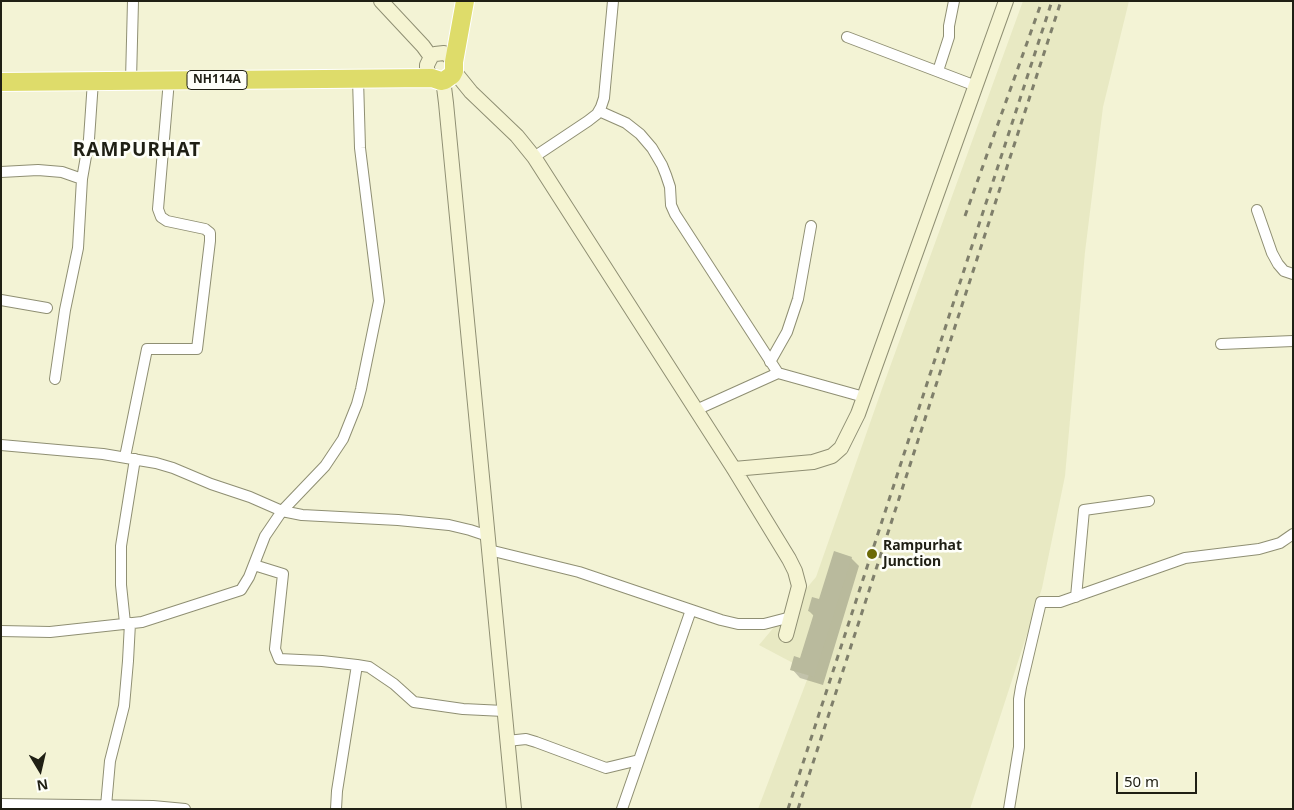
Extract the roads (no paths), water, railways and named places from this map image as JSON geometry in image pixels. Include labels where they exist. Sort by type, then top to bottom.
[{"type":"highway","points":[[445,73],[464,1]]},
{"type":"highway","name":"NH114A","points":[[1,82],[358,79],[445,73]]},
{"type":"street","points":[[381,1],[431,57]]},
{"type":"street","points":[[534,157],[588,121],[599,111],[604,98],[613,1]]},
{"type":"street","points":[[938,71],[949,37],[949,26],[954,1]]},
{"type":"street","points":[[734,469],[813,462],[832,456],[838,452],[845,442],[864,397],[1006,1]]},
{"type":"street","points":[[129,2],[132,80]]},
{"type":"street","points":[[847,37],[976,86]]},
{"type":"street","points":[[514,809],[444,86],[445,73],[452,58],[444,53],[435,54],[428,61],[427,70],[445,73],[471,92],[517,136],[534,157],[734,469],[795,571],[799,586],[786,635]]},
{"type":"street","points":[[1,632],[50,632],[142,622],[241,590],[249,577],[265,536],[282,511],[325,466],[343,439],[361,389],[379,301],[360,148],[358,79]]},
{"type":"street","points":[[106,806],[110,761],[124,699],[128,661],[128,623],[122,585],[121,546],[130,458],[147,349],[197,349],[210,241],[210,233],[205,229],[167,221],[161,217],[158,209],[169,80]]},
{"type":"street","points":[[55,379],[65,310],[78,248],[82,179],[89,139],[93,81]]},
{"type":"street","points":[[599,111],[626,123],[640,134],[652,148],[666,175],[675,214],[778,373],[864,397]]},
{"type":"street","points":[[1,172],[38,170],[62,172],[82,179]]},
{"type":"street","points":[[1257,210],[1272,253],[1278,264],[1284,271],[1293,274]]},
{"type":"street","points":[[770,362],[787,332],[798,299],[811,226]]},
{"type":"street","points":[[1,300],[47,308]]},
{"type":"street","points":[[1221,344],[1293,341]]},
{"type":"street","points":[[696,410],[778,373]]},
{"type":"street","points":[[1,445],[130,458],[173,468],[282,511],[309,516],[398,520],[449,525],[488,536]]},
{"type":"street","points":[[1076,597],[1084,510],[1149,501]]},
{"type":"street","points":[[1009,809],[1019,747],[1019,699],[1041,602],[1060,602],[1185,558],[1259,549],[1280,543],[1293,534]]},
{"type":"street","points":[[489,550],[579,572],[738,624],[764,624],[791,617]]},
{"type":"street","points":[[254,565],[283,574],[275,649],[279,659],[322,661],[369,667],[394,684],[414,702],[463,710],[504,711]]},
{"type":"street","points":[[622,809],[691,610]]},
{"type":"street","points":[[336,809],[337,791],[357,665]]},
{"type":"street","points":[[507,741],[526,739],[606,768],[639,760]]},
{"type":"street","points":[[1,804],[186,809]]},
{"type":"railway","points":[[965,216],[1042,1]]},
{"type":"railway","points":[[788,809],[1052,1]]},
{"type":"railway","points":[[798,809],[1061,1]]},
{"type":"place","name":"Rampurhat Junction","points":[[872,554]]},
{"type":"district","name":"RAMPURHAT","points":[[137,151]]}]
